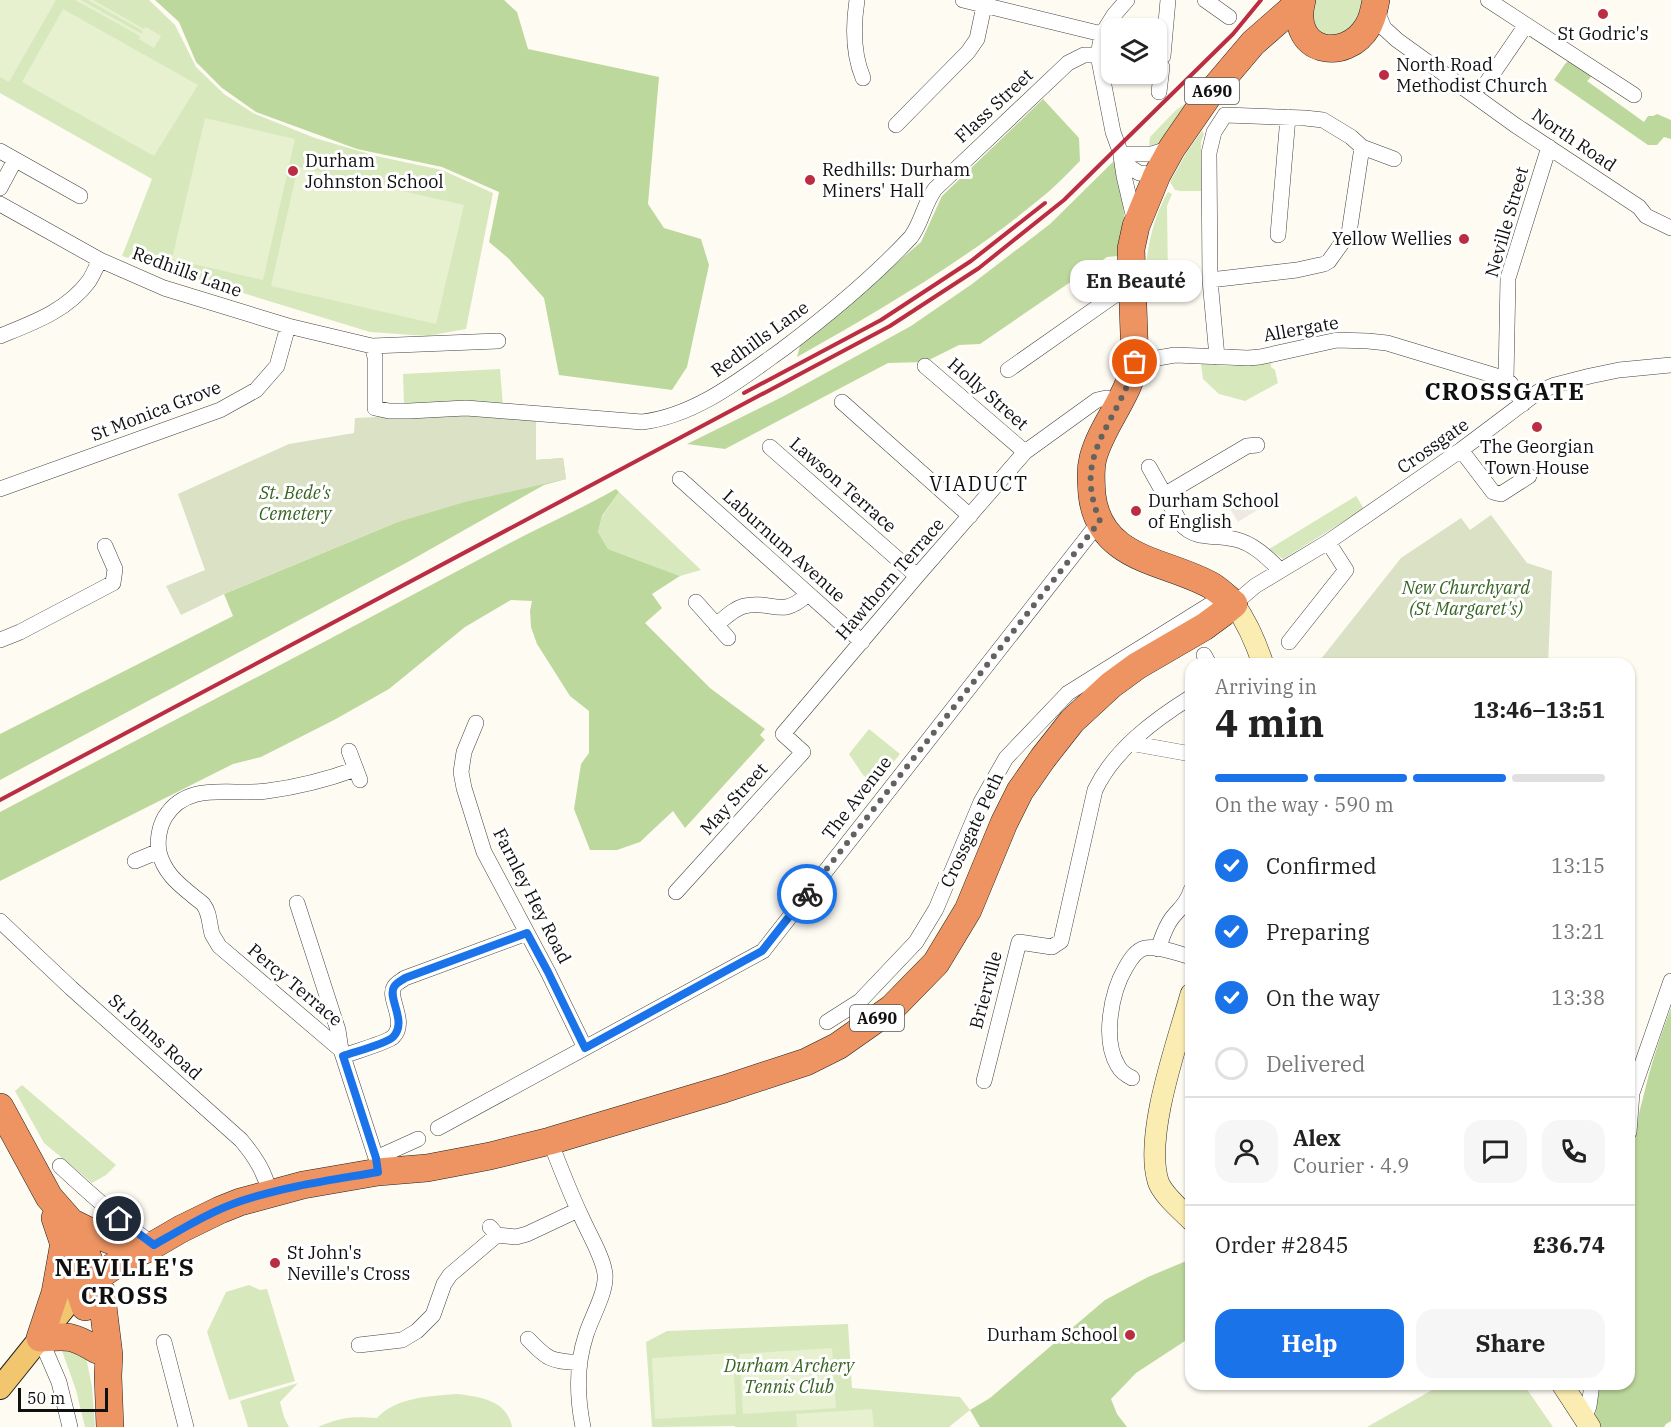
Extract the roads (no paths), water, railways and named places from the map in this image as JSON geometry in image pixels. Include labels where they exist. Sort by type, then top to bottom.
[{"type":"highway","name":"A690","points":[[1302,0],[1299,19],[1304,34]]},
{"type":"highway","name":"A690","points":[[91,1292],[132,1266],[149,1247],[220,1210],[270,1192],[317,1182],[377,1165],[427,1168],[490,1156],[550,1141],[692,1099],[806,1062],[838,1047],[892,1008],[936,963],[968,910],[1004,823],[1020,791],[1072,721],[1120,678],[1223,613],[1226,597],[1204,582],[1157,565],[1124,549],[1110,536],[1100,521],[1093,503],[1090,473],[1098,443],[1130,380],[1135,362],[1131,249],[1136,226],[1157,175],[1201,105],[1259,39],[1302,0]]},
{"type":"highway","points":[[1259,39],[1277,35],[1304,34],[1318,47],[1329,48],[1348,44],[1368,26],[1374,14],[1375,3]]},
{"type":"highway","points":[[0,1107],[49,1197],[91,1292],[109,1355],[110,1427]]},
{"type":"highway","points":[[67,1235],[110,1242],[129,1248],[149,1247]]},
{"type":"highway","points":[[67,1235],[55,1293],[40,1338],[74,1337],[97,1350]]},
{"type":"highway","points":[[91,1292],[97,1350],[108,1376]]},
{"type":"main road","name":"A690","points":[[0,1388],[40,1338],[72,1317],[91,1292]]},
{"type":"street","points":[[857,0],[855,53],[864,78]]},
{"type":"street","points":[[963,0],[1101,34]]},
{"type":"street","points":[[1112,18],[1127,0]]},
{"type":"street","points":[[1159,92],[1168,0]]},
{"type":"street","points":[[1205,0],[1229,17]]},
{"type":"street","points":[[1488,0],[1634,95]]},
{"type":"street","name":"North Road","points":[[1375,3],[1378,18],[1396,40],[1515,125],[1639,207],[1646,216],[1671,228]]},
{"type":"street","points":[[896,125],[968,52],[977,39],[984,6]]},
{"type":"street","points":[[1485,85],[1526,25]]},
{"type":"street","name":"North Road","points":[[1359,36],[1379,36],[1396,40]]},
{"type":"street","points":[[1101,39],[1098,55],[1113,132],[1121,154],[1128,166],[1139,173],[1157,175]]},
{"type":"street","name":"Flass Street","points":[[926,202],[935,189],[1068,63],[1083,55],[1098,55]]},
{"type":"street","points":[[1217,357],[1210,280],[1209,153],[1214,132],[1225,115],[1323,120],[1351,137],[1362,147],[1394,159]]},
{"type":"street","points":[[1278,235],[1288,117]]},
{"type":"street","points":[[1210,280],[1297,270],[1329,261],[1349,233],[1362,147]]},
{"type":"street","name":"Neville Street","points":[[1506,379],[1508,279],[1549,147]]},
{"type":"street","points":[[1121,154],[1152,153],[1172,148]]},
{"type":"street","points":[[0,152],[80,195]]},
{"type":"street","points":[[1121,154],[1136,226]]},
{"type":"street","points":[[0,188],[15,160]]},
{"type":"street","name":"Redhills Lane","points":[[372,346],[375,357],[375,408],[390,411],[466,408],[642,422],[664,418],[721,392],[739,381],[812,327],[900,249],[918,227],[926,202]]},
{"type":"street","name":"Redhills Lane","points":[[0,204],[100,260],[164,288],[288,326],[372,346],[498,341]]},
{"type":"street","points":[[0,336],[54,313],[88,281],[100,260]]},
{"type":"street","points":[[1008,370],[1132,283]]},
{"type":"street","name":"St Monica Grove","points":[[0,489],[220,411],[256,390],[277,366],[288,326]]},
{"type":"street","name":"Allergate","points":[[1135,362],[1175,355],[1260,357],[1337,340],[1368,341],[1397,346],[1506,379]]},
{"type":"street","name":"Crossgate","points":[[1226,597],[1256,586],[1328,542],[1461,450],[1538,392],[1590,376],[1671,364]]},
{"type":"street","name":"Holly Street","points":[[925,366],[1025,452]]},
{"type":"street","points":[[1506,379],[1523,404]]},
{"type":"street","name":"Hawthorn Terrace","points":[[783,734],[1025,452],[1097,400],[1106,398],[1119,402]]},
{"type":"street","points":[[842,402],[970,516]]},
{"type":"street","points":[[1164,495],[1247,446],[1257,445]]},
{"type":"street","name":"Lawson Terrace","points":[[770,447],[917,576]]},
{"type":"street","points":[[1461,450],[1493,492],[1501,494],[1529,476]]},
{"type":"street","points":[[1149,467],[1187,531],[1199,536],[1233,538],[1245,543],[1265,555],[1280,570]]},
{"type":"street","name":"Laburnum Avenue","points":[[680,479],[862,642]]},
{"type":"street","name":"The Avenue","points":[[438,1128],[762,951],[1100,521]]},
{"type":"street","points":[[1289,642],[1346,570],[1328,542]]},
{"type":"street","points":[[0,640],[20,632],[113,583],[115,569],[105,546]]},
{"type":"street","points":[[716,626],[731,613],[744,606],[786,608],[794,606],[808,594]]},
{"type":"street","name":"Crossgate Peth","points":[[827,1022],[860,1001],[916,942],[936,909],[981,802],[1006,758],[1068,693],[1214,602],[1218,595],[1226,597]]},
{"type":"street","points":[[1226,597],[1245,621],[1260,658]]},
{"type":"street","points":[[696,602],[728,638]]},
{"type":"street","points":[[1130,743],[1185,701]]},
{"type":"street","name":"Farnley Hey Road","points":[[476,723],[464,752],[461,772],[483,852],[548,972],[585,1048]]},
{"type":"street","name":"May Street","points":[[676,892],[803,752],[783,734]]},
{"type":"street","points":[[1130,743],[1185,753]]},
{"type":"street","name":"Brierville","points":[[984,1081],[1019,942],[1052,948],[1061,941],[1095,790],[1109,765],[1130,743]]},
{"type":"street","points":[[135,861],[159,851],[162,822],[169,810],[187,797],[207,792],[257,793],[294,788],[358,774],[350,751]]},
{"type":"street","name":"Percy Terrace","points":[[159,851],[167,872],[202,904],[210,916],[212,934],[219,946],[342,1053],[377,1165]]},
{"type":"street","points":[[297,903],[338,1030],[342,1053],[391,1039],[398,1030],[398,1016],[392,991],[394,985],[405,978],[527,933]]},
{"type":"street","points":[[1158,949],[1171,919],[1185,904]]},
{"type":"street","name":"St Johns Road","points":[[0,921],[71,988],[242,1140],[254,1154],[265,1174],[270,1192]]},
{"type":"street","points":[[1132,1078],[1119,1068],[1112,1050],[1110,1017],[1119,978],[1136,953],[1145,948],[1185,956]]},
{"type":"street","points":[[1635,1080],[1671,981]]},
{"type":"street","points":[[1185,1015],[1168,1074],[1157,1125],[1155,1160],[1159,1182],[1174,1204],[1185,1214]]},
{"type":"street","points":[[377,1165],[418,1139]]},
{"type":"street","points":[[550,1141],[605,1274],[604,1288],[586,1336],[580,1363],[578,1385],[583,1427]]},
{"type":"street","points":[[60,1166],[149,1247]]},
{"type":"street","points":[[359,1345],[402,1340],[417,1331],[433,1315],[444,1284],[450,1275],[494,1231],[516,1238],[578,1210]]},
{"type":"street","points":[[40,1338],[59,1382],[70,1427]]},
{"type":"street","points":[[528,1339],[544,1356],[554,1360],[580,1363]]},
{"type":"street","points":[[164,1342],[186,1427]]},
{"type":"street","points":[[1566,1390],[1587,1423]]},
{"type":"street","points":[[1587,1423],[1591,1390]]},
{"type":"railway","points":[[0,800],[890,326],[979,268],[1064,200],[1233,34],[1261,0]]},
{"type":"railway","points":[[744,393],[881,320],[971,261],[1045,203]]},
{"type":"place","name":"St Godric's","points":[[1603,14]]},
{"type":"place","name":"North Road Methodist Church","points":[[1384,75]]},
{"type":"place","name":"Durham Johnston School","points":[[293,171]]},
{"type":"place","name":"Redhills: Durham Miners' Hall","points":[[810,180]]},
{"type":"place","name":"Yellow Wellies","points":[[1464,239]]},
{"type":"place","name":"En Beauté","points":[[1135,362]]},
{"type":"place","name":"The Georgian Town House","points":[[1537,427]]},
{"type":"place","name":"Durham School of English","points":[[1136,511]]},
{"type":"place","name":"St John's Neville's Cross","points":[[275,1263]]},
{"type":"place","name":"Durham School","points":[[1130,1335]]},
{"type":"district","name":"CROSSGATE","points":[[1505,392]]},
{"type":"district","name":"VIADUCT","points":[[979,484]]},
{"type":"district","name":"NEVILLE'S CROSS","points":[[125,1282]]},
{"type":"park label","name":"St. Bede's Cemetery","points":[[295,503]]},
{"type":"park label","name":"New Churchyard (St Margaret's)","points":[[1466,598]]},
{"type":"park label","name":"Durham Archery Tennis Club","points":[[789,1376]]}]
